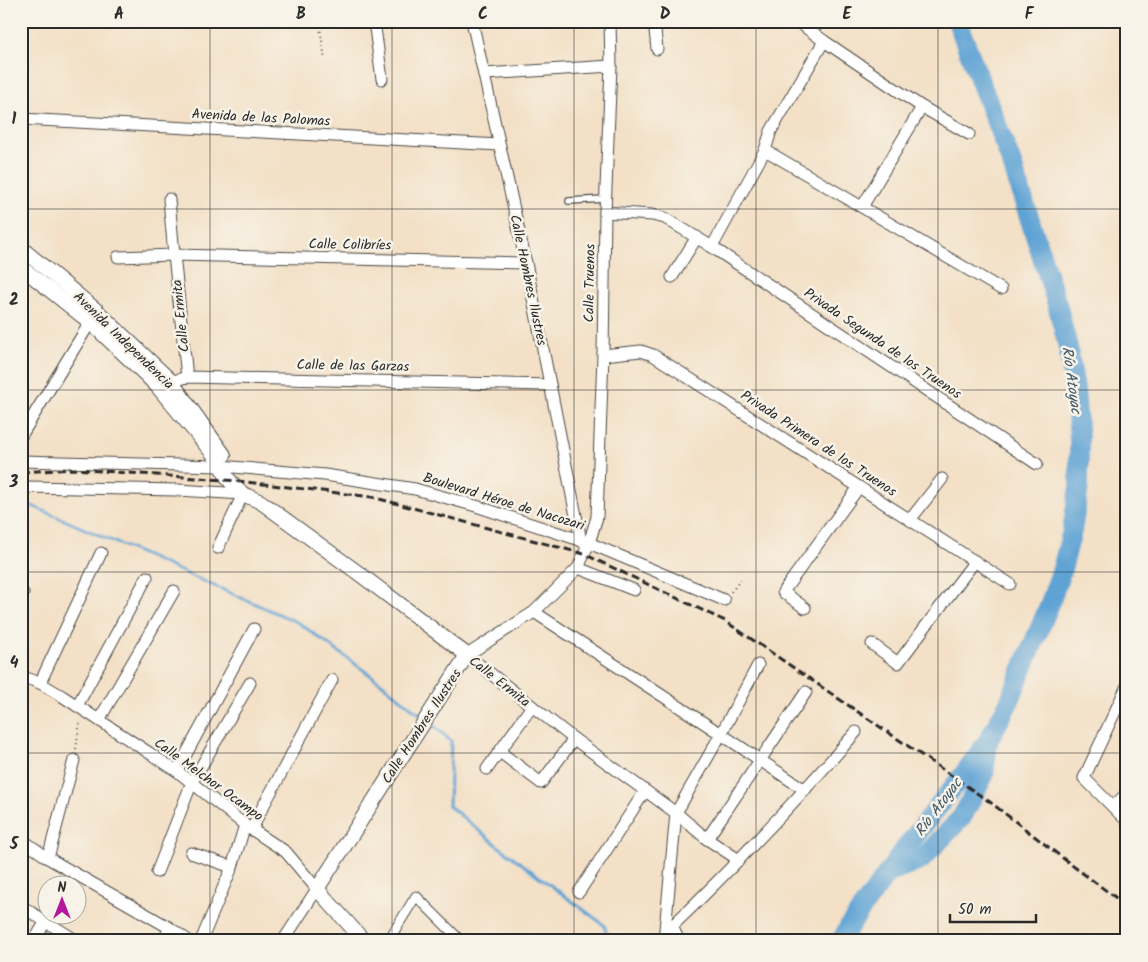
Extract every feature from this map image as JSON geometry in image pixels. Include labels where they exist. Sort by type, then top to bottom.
[{"type":"street","points":[[374,21],[382,79]]},
{"type":"street","name":"Calle Hombres Ilustres","points":[[283,941],[467,655],[534,612],[578,568],[585,542],[472,21]]},
{"type":"street","name":"Calle Truenos","points":[[585,542],[597,517],[604,355],[605,199],[611,66],[610,21]]},
{"type":"street","points":[[654,21],[657,49]]},
{"type":"street","points":[[797,21],[922,107],[969,134]]},
{"type":"street","points":[[712,247],[765,150],[771,130],[824,41]]},
{"type":"street","points":[[484,74],[611,66]]},
{"type":"street","points":[[862,207],[922,107]]},
{"type":"street","name":"Avenida de las Palomas","points":[[21,119],[499,145]]},
{"type":"street","points":[[765,150],[1001,289]]},
{"type":"street","name":"Calle Ermita","points":[[169,199],[187,377]]},
{"type":"street","name":"Privada Segunda de los Truenos","points":[[605,212],[652,215],[665,218],[697,237],[1037,464]]},
{"type":"street","points":[[672,277],[697,237]]},
{"type":"street","name":"Avenida Independencia","points":[[23,253],[164,383],[223,452],[225,467],[252,496]]},
{"type":"street","name":"Calle Colibríes","points":[[118,258],[174,255],[526,263]]},
{"type":"street","name":"Avenida Independencia","points":[[21,267],[94,317]]},
{"type":"street","points":[[21,436],[94,317]]},
{"type":"street","name":"Privada Primera de los Truenos","points":[[604,355],[641,351],[653,355],[1010,584]]},
{"type":"street","name":"Calle de las Garzas","points":[[164,383],[187,377],[550,385]]},
{"type":"street","name":"Boulevard Héroe de Nacozari","points":[[21,461],[225,467],[326,475],[415,489],[476,506],[585,542],[724,600]]},
{"type":"street","points":[[910,520],[942,479]]},
{"type":"street","points":[[805,608],[783,592],[859,487]]},
{"type":"street","points":[[21,488],[178,490],[252,496],[218,548]]},
{"type":"street","name":"Calle Ermita","points":[[252,496],[361,575],[574,739],[676,813],[707,839],[739,860]]},
{"type":"street","points":[[40,684],[101,553]]},
{"type":"street","points":[[872,644],[898,663],[975,561]]},
{"type":"street","points":[[578,568],[634,590]]},
{"type":"street","points":[[80,707],[147,577]]},
{"type":"street","points":[[99,720],[174,591]]},
{"type":"street","points":[[534,612],[805,790]]},
{"type":"street","points":[[177,771],[254,629]]},
{"type":"street","points":[[667,934],[676,813],[722,734],[758,665]]},
{"type":"street","name":"Calle Melchor Ocampo","points":[[21,676],[40,684],[80,707],[177,771],[249,828],[286,852],[317,889]]},
{"type":"street","points":[[201,941],[249,828],[332,680]]},
{"type":"street","points":[[157,872],[192,782],[250,684]]},
{"type":"street","points":[[1127,686],[1084,778],[1127,821]]},
{"type":"street","points":[[707,839],[806,692]]},
{"type":"street","points":[[488,769],[532,706]]},
{"type":"street","points":[[667,934],[805,790],[856,732]]},
{"type":"street","points":[[500,752],[541,783],[574,739]]},
{"type":"street","points":[[48,858],[74,760]]},
{"type":"street","points":[[579,892],[645,791]]},
{"type":"street","points":[[1113,807],[1127,793]]},
{"type":"street","points":[[21,839],[48,858],[170,928],[189,941]]},
{"type":"street","points":[[192,852],[232,867]]},
{"type":"street","points":[[317,889],[364,941]]},
{"type":"street","points":[[388,941],[416,896],[461,941]]},
{"type":"street","points":[[21,906],[38,916]]},
{"type":"street","points":[[34,941],[44,924]]},
{"type":"street","points":[[51,924],[77,941]]},
{"type":"street","points":[[163,941],[170,928]]},
{"type":"street","points":[[667,934],[679,941]]},
{"type":"lane","points":[[569,201],[605,199]]},
{"type":"path","points":[[319,21],[325,60]]},
{"type":"path","points":[[724,600],[741,579]]},
{"type":"path","points":[[74,760],[80,707]]},
{"type":"waterway","name":"Río Atoyac","points":[[841,941],[850,925],[904,850],[988,741],[1009,702],[1049,606],[1062,569],[1072,531],[1079,487],[1079,440],[1075,389],[1068,347],[1057,304],[1012,164],[957,21]]},
{"type":"waterway","points":[[21,501],[299,623],[384,685],[423,717]]},
{"type":"waterway","points":[[428,721],[451,741],[449,806],[498,846],[604,925],[609,941]]},
{"type":"waterway","name":"Río Atoyac","points":[[887,874],[920,861],[962,817],[984,775],[988,743]]},
{"type":"railway","points":[[21,472],[74,469],[238,481],[372,497],[584,554],[725,621],[990,802],[1127,906]]}]
